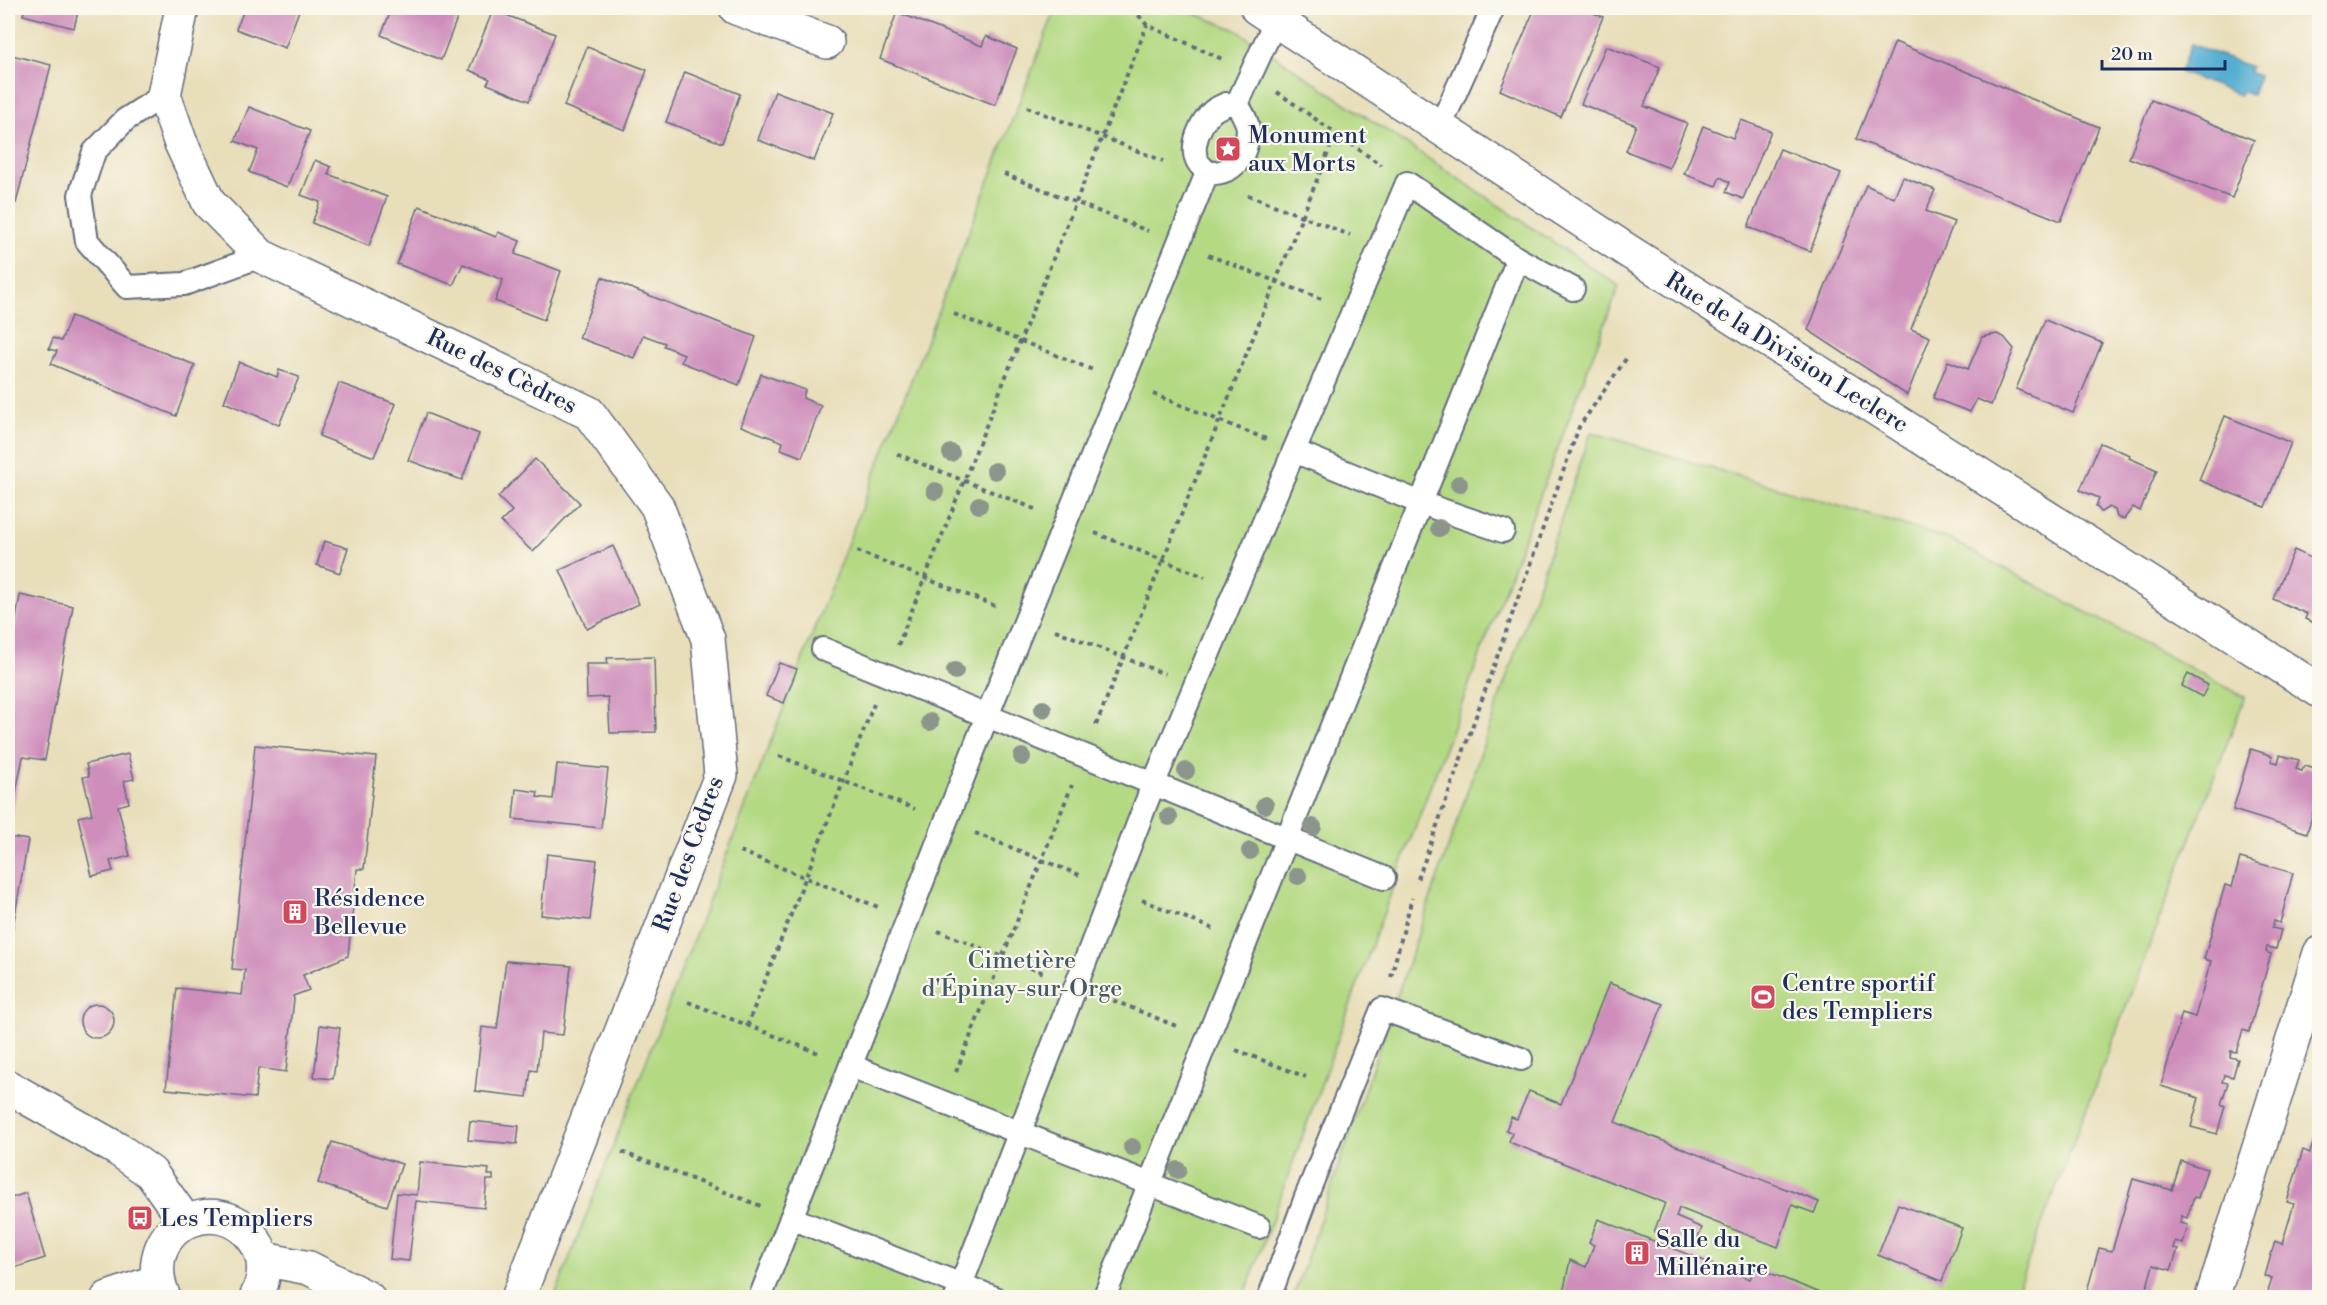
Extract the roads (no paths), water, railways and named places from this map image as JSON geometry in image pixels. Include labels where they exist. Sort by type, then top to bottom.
[{"type":"street","points":[[164,95],[182,8]]},
{"type":"street","points":[[736,8],[826,42]]},
{"type":"street","name":"Rue de la Division Leclerc","points":[[1266,14],[1636,256],[2319,691]]},
{"type":"street","name":"Rue des Cèdres","points":[[164,95],[180,141],[209,203],[261,256],[589,413],[657,506],[708,639],[721,775],[518,1298]]},
{"type":"street","points":[[2212,1298],[2319,953]]},
{"type":"street","points":[[8,1087],[119,1150],[151,1173],[186,1221]]},
{"type":"street","points":[[108,1298],[160,1289],[156,1264],[161,1247],[171,1232],[186,1221],[201,1216],[218,1216],[233,1221],[252,1237],[263,1259],[264,1274],[256,1298]]},
{"type":"street","points":[[263,1259],[309,1268],[368,1298]]},
{"type":"lane","points":[[1440,128],[1493,8]]},
{"type":"lane","points":[[1237,104],[1226,104],[1214,110],[1197,137],[1194,150],[1198,161],[1207,173],[1220,174],[1228,171],[1239,161],[1248,129],[1237,104],[1251,73],[1266,14]]},
{"type":"lane","points":[[164,95],[125,120],[94,152],[80,195],[87,241],[127,287],[184,284],[261,256]]},
{"type":"lane","points":[[760,1298],[987,716],[1207,173]]},
{"type":"lane","points":[[959,1291],[1153,784],[1407,183],[1518,259],[1573,289]]},
{"type":"lane","points":[[1104,1298],[1518,259]]},
{"type":"lane","points":[[1294,451],[1421,503],[1503,531]]},
{"type":"lane","points":[[824,649],[1384,878]]},
{"type":"lane","points":[[1269,1298],[1306,1197],[1382,1009],[1521,1059]]},
{"type":"lane","points":[[851,1066],[1259,1227]]},
{"type":"lane","points":[[791,1218],[959,1291],[995,1298]]},
{"type":"water","points":[[2191,44],[2251,67],[2249,72],[2259,76],[2252,95],[2241,91],[2240,95],[2180,72]]},
{"type":"place","name":"Monument aux Morts","points":[[1228,149]]},
{"type":"place","name":"Résidence Bellevue","points":[[295,912]]},
{"type":"place","name":"Centre sportif des Templiers","points":[[1763,997]]},
{"type":"place","name":"Les Templiers","points":[[140,1218]]},
{"type":"place","name":"Salle du Millénaire","points":[[1637,1253]]},
{"type":"park label","name":"Cimetière d'Épinay-sur-Orge","points":[[1022,974]]}]
